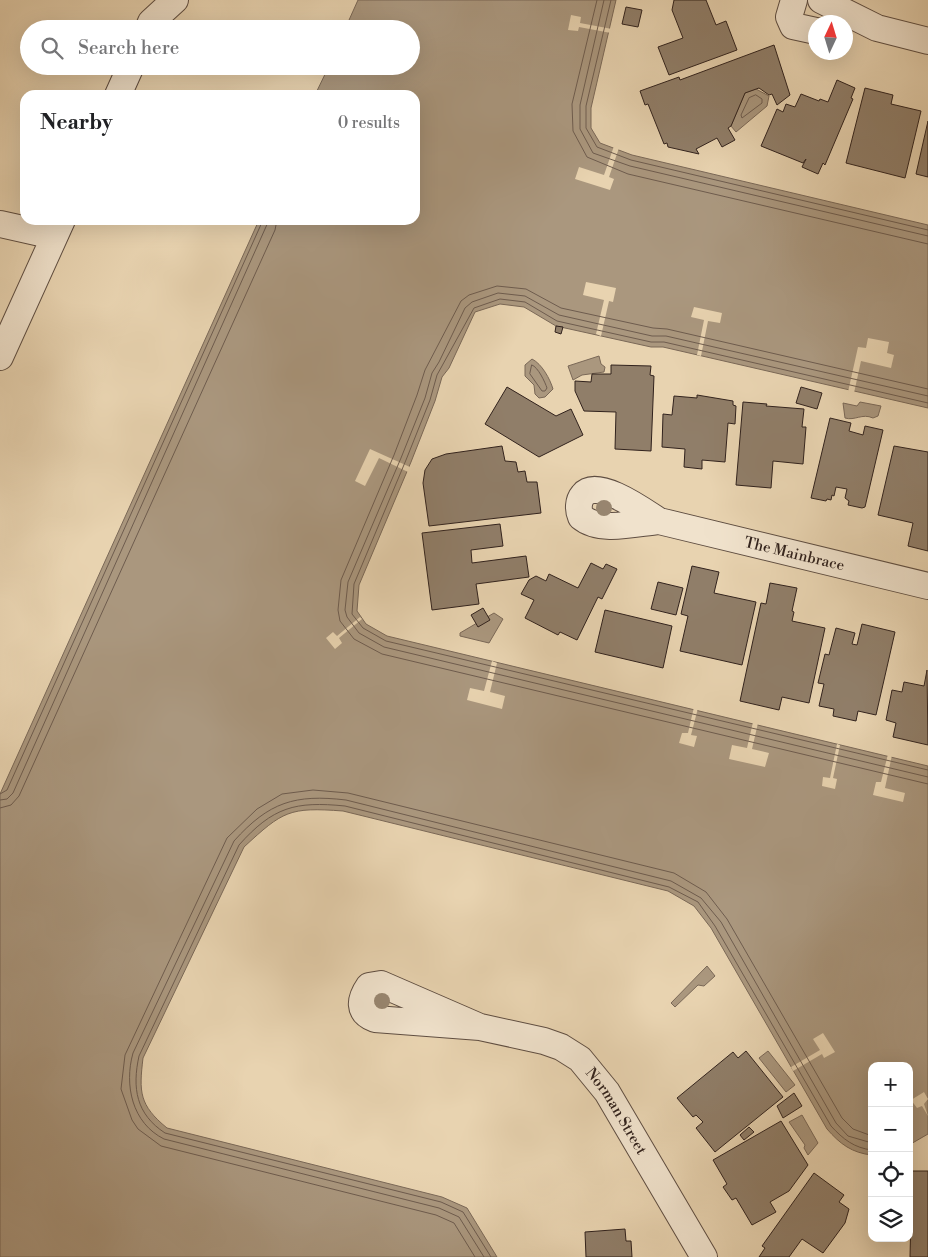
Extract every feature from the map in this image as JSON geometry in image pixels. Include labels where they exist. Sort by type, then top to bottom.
[{"type":"street","points":[[150,17],[175,0]]},
{"type":"street","points":[[794,0],[789,17],[793,26],[808,31]]},
{"type":"street","points":[[821,0],[876,28],[928,41]]},
{"type":"street","points":[[853,30],[876,28]]},
{"type":"street","points":[[120,90],[127,75]]},
{"type":"street","points":[[0,224],[58,228],[0,357]]},
{"type":"street","name":"The Mainbrace","points":[[660,521],[928,586]]},
{"type":"street","name":"Norman Street","points":[[480,1027],[544,1041],[561,1047],[589,1068],[607,1092],[704,1257]]},
{"type":"water","points":[[358,0],[616,0],[591,108],[591,128],[600,143],[632,155],[928,225],[928,408],[663,347],[651,347],[556,326],[524,307],[500,304],[475,312],[449,368],[442,377],[435,401],[411,462],[359,585],[357,611],[366,624],[387,636],[928,766],[928,1134],[913,1143],[913,1062],[868,1062],[868,1154],[852,1150],[837,1139],[827,1129],[711,928],[694,906],[668,891],[343,811],[298,811],[278,819],[244,847],[143,1058],[141,1089],[146,1105],[167,1128],[442,1197],[467,1208],[497,1257],[0,1257],[0,794],[257,225],[420,225],[420,90],[317,90],[325,75],[420,75],[420,20],[349,20]]},
{"type":"water","points":[[756,89],[769,96],[767,106],[736,132],[731,126],[745,93]]},
{"type":"water","points":[[599,356],[601,364],[605,367],[604,372],[582,375],[573,380],[568,366]]},
{"type":"water","points":[[532,359],[545,372],[553,389],[545,397],[539,398],[535,394],[534,385],[525,376],[525,365]]},
{"type":"water","points":[[860,402],[881,406],[878,416],[873,418],[865,416],[852,419],[845,418],[843,403],[857,406]]},
{"type":"water","points":[[494,613],[503,619],[489,643],[460,636],[460,633]]},
{"type":"water","points":[[707,966],[715,976],[704,986],[698,985],[675,1007],[671,1003]]},
{"type":"water","points":[[768,1051],[795,1085],[786,1092],[759,1058]]},
{"type":"water","points":[[802,1115],[818,1143],[808,1155],[804,1148],[805,1145],[789,1122]]},
{"type":"pier","points":[[571,15],[581,17],[580,23],[612,29],[611,33],[579,27],[578,31],[568,30]]},
{"type":"pier","points":[[614,146],[619,148],[609,177],[614,179],[610,190],[575,179],[579,167],[604,175]]},
{"type":"pier","points":[[586,282],[616,288],[613,302],[609,301],[601,336],[596,334],[604,300],[583,295]]},
{"type":"pier","points":[[694,307],[722,313],[720,323],[708,321],[701,356],[697,355],[704,320],[691,317]]},
{"type":"pier","points":[[868,338],[889,342],[887,353],[894,355],[891,368],[861,361],[854,393],[848,392],[858,347],[866,348]]},
{"type":"pier","points":[[370,449],[410,467],[408,472],[379,458],[365,486],[355,481]]},
{"type":"pier","points":[[360,617],[362,619],[339,638],[342,643],[335,649],[326,638],[333,632],[337,636]]},
{"type":"pier","points":[[492,661],[497,663],[490,692],[505,696],[502,709],[467,700],[470,688],[484,691]]},
{"type":"pier","points":[[694,707],[698,708],[691,735],[697,736],[694,747],[679,743],[682,733],[688,733]]},
{"type":"pier","points":[[753,722],[758,723],[752,749],[769,753],[765,767],[729,759],[732,745],[747,748]]},
{"type":"pier","points":[[837,744],[840,745],[833,778],[837,779],[835,789],[822,786],[823,777],[830,778]]},
{"type":"pier","points":[[888,754],[892,755],[885,788],[905,793],[903,802],[873,795],[876,782],[881,782]]},
{"type":"pier","points":[[823,1033],[835,1052],[824,1058],[822,1054],[793,1071],[791,1067],[820,1050],[813,1039]]},
{"type":"pier","points":[[924,1092],[928,1099],[924,1104],[928,1116],[922,1106],[917,1108],[913,1103],[913,1099]]},
{"type":"building","points":[[674,0],[706,0],[716,25],[726,21],[737,50],[669,75],[658,47],[683,38],[672,10]]},
{"type":"building","points":[[626,7],[642,10],[638,27],[622,24]]},
{"type":"building","points":[[774,45],[790,95],[777,105],[772,94],[769,95],[759,88],[745,93],[731,126],[728,128],[735,140],[722,147],[717,138],[696,149],[699,154],[668,147],[667,143],[664,144],[648,104],[645,105],[640,91],[679,77],[680,80]]},
{"type":"building","points":[[837,80],[855,88],[851,98],[853,99],[825,165],[823,163],[818,174],[802,167],[806,159],[803,163],[761,146],[777,109],[783,112],[786,104],[795,107],[801,94],[819,101],[820,99],[828,102]]},
{"type":"building","points":[[865,88],[893,95],[891,104],[921,111],[905,178],[846,163]]},
{"type":"building","points":[[928,121],[928,177],[916,174]]},
{"type":"building","points":[[556,326],[563,327],[561,334],[555,332]]},
{"type":"building","points":[[611,365],[651,366],[650,375],[654,376],[651,451],[615,449],[616,412],[584,411],[575,391],[575,381],[591,382],[592,374],[611,374]]},
{"type":"building","points":[[507,387],[556,416],[571,409],[583,435],[539,457],[485,424]]},
{"type":"building","points":[[801,387],[822,393],[817,409],[796,403]]},
{"type":"building","points":[[697,395],[733,401],[733,405],[736,406],[735,424],[728,423],[725,462],[702,460],[702,469],[684,467],[685,449],[662,447],[663,414],[672,415],[674,396],[697,398]]},
{"type":"building","points":[[743,402],[804,409],[802,427],[806,427],[803,464],[773,461],[771,488],[736,485]]},
{"type":"building","points":[[830,418],[851,423],[849,431],[863,435],[865,426],[883,430],[865,507],[848,505],[849,501],[845,498],[847,489],[836,487],[831,500],[811,498]]},
{"type":"building","points":[[502,446],[505,461],[516,462],[518,472],[525,471],[527,482],[537,482],[541,513],[429,526],[423,483],[425,470],[432,459],[446,454]]},
{"type":"building","points":[[894,446],[928,452],[928,551],[908,546],[913,523],[878,515]]},
{"type":"building","points":[[500,524],[503,546],[471,550],[472,563],[526,556],[529,577],[476,584],[479,604],[432,610],[422,533]]},
{"type":"building","points":[[591,563],[603,569],[606,564],[617,569],[602,599],[598,597],[577,640],[560,632],[558,635],[525,618],[534,600],[521,594],[529,580],[536,576],[546,581],[549,574],[578,588]]},
{"type":"building","points":[[692,566],[719,572],[714,593],[756,602],[742,665],[680,651],[688,616],[681,614]]},
{"type":"building","points":[[658,582],[683,588],[676,615],[651,609]]},
{"type":"building","points":[[770,583],[797,588],[792,621],[825,628],[809,703],[782,697],[779,710],[740,701],[761,603],[766,604]]},
{"type":"building","points":[[483,608],[490,620],[478,627],[471,615]]},
{"type":"building","points":[[605,610],[672,626],[663,668],[595,652]]},
{"type":"building","points":[[862,624],[895,632],[876,715],[858,711],[856,721],[833,716],[834,709],[819,706],[824,684],[818,683],[825,654],[829,655],[836,628],[855,633],[852,644],[857,645]]},
{"type":"building","points":[[927,670],[928,745],[893,737],[896,723],[886,720],[892,690],[902,692],[904,682],[924,686]]},
{"type":"building","points":[[746,1051],[783,1097],[715,1152],[696,1128],[703,1122],[696,1115],[693,1117],[677,1098],[733,1052],[738,1058]]},
{"type":"building","points":[[794,1093],[802,1106],[783,1118],[777,1106]]},
{"type":"building","points":[[781,1121],[808,1165],[789,1191],[770,1202],[776,1212],[752,1225],[736,1198],[732,1200],[723,1187],[727,1184],[713,1160]]},
{"type":"building","points":[[749,1127],[754,1132],[744,1140],[740,1135]]},
{"type":"building","points":[[913,1171],[928,1171],[928,1257],[910,1257],[910,1242],[913,1242]]},
{"type":"building","points":[[814,1173],[844,1195],[839,1202],[849,1209],[845,1223],[823,1253],[802,1239],[789,1257],[759,1257],[765,1248],[762,1246]]},
{"type":"building","points":[[625,1229],[626,1241],[631,1241],[632,1257],[586,1257],[585,1232]]}]
